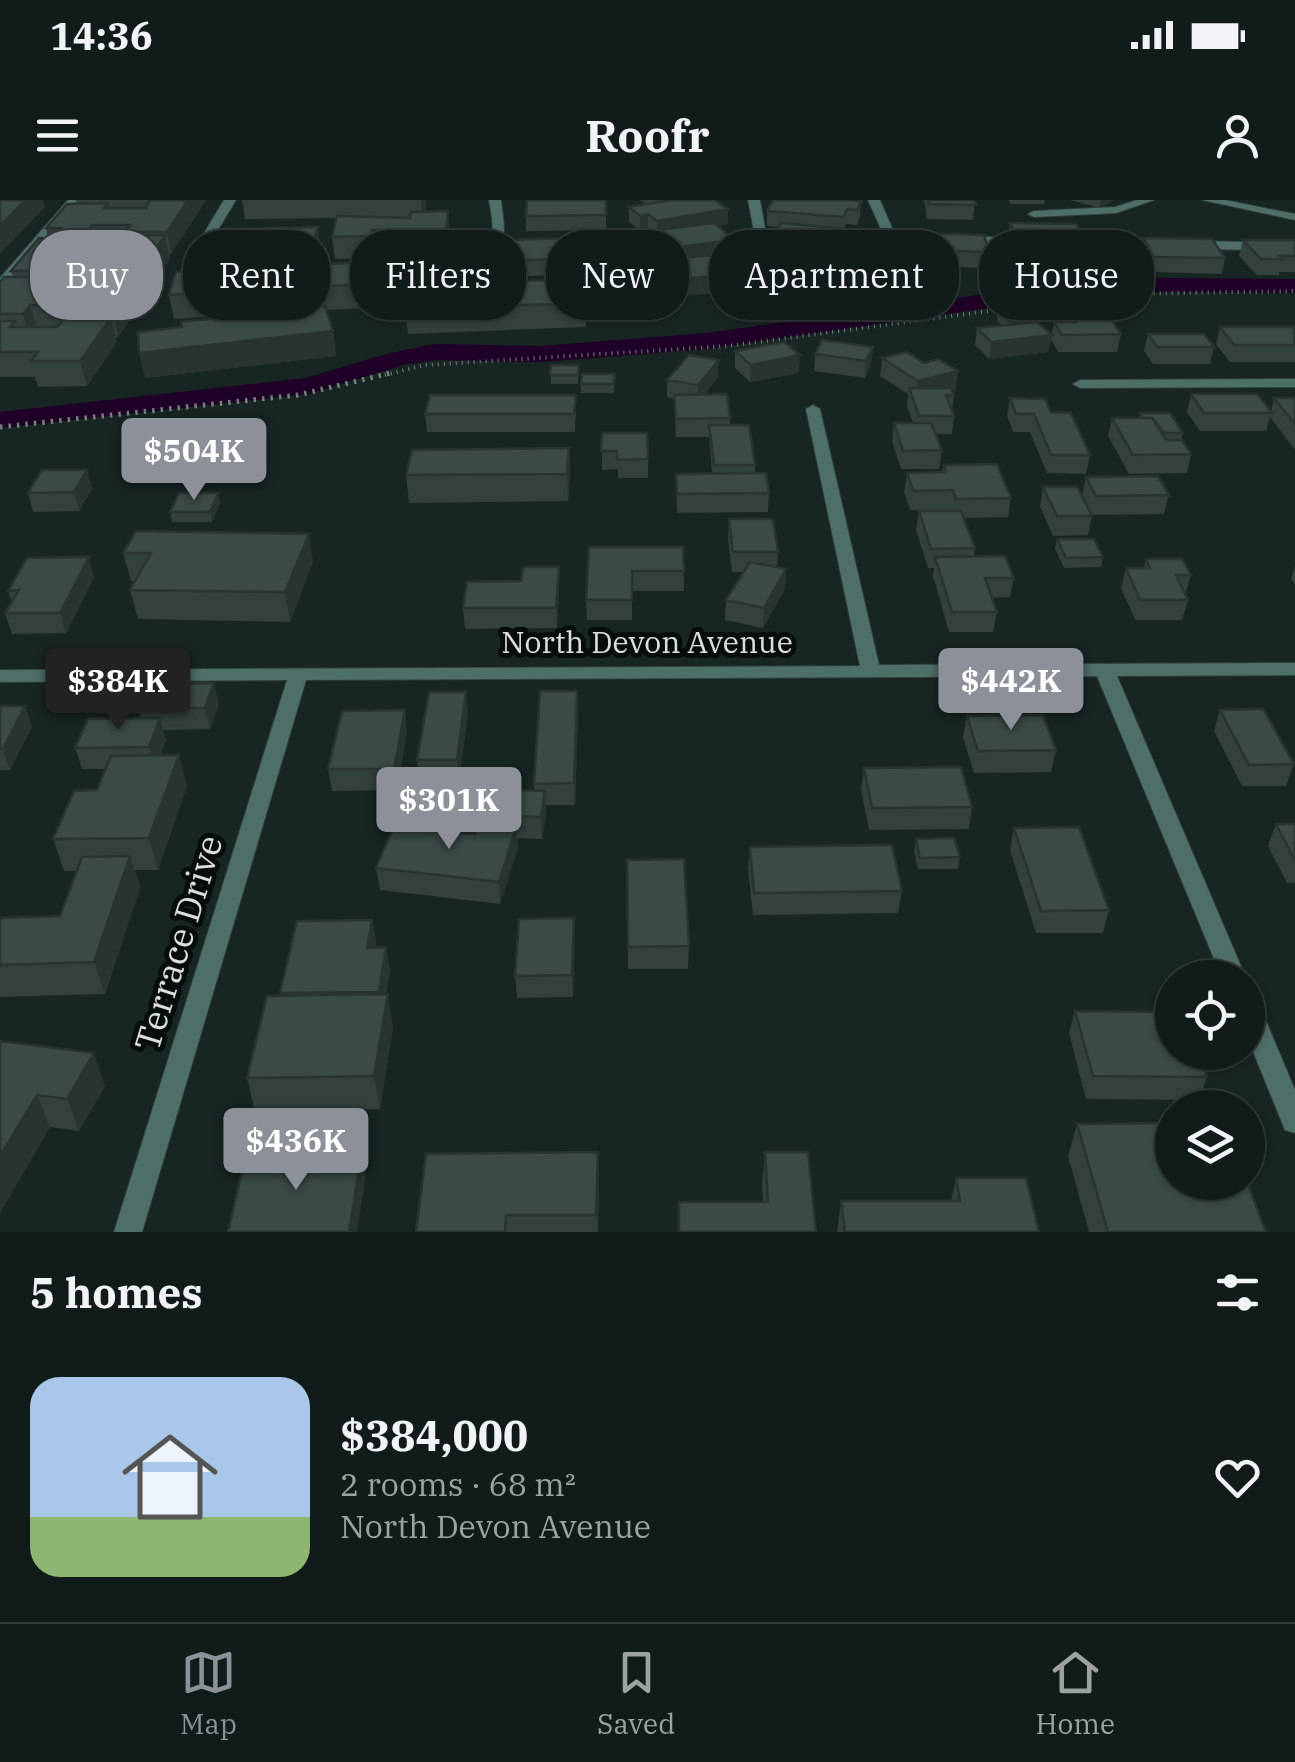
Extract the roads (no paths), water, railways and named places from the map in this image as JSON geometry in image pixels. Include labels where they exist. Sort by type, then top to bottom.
[{"type":"street","points":[[0,286],[74,200]]},
{"type":"street","points":[[212,230],[230,200]]},
{"type":"street","points":[[334,271],[468,260],[496,240],[496,200]]},
{"type":"street","points":[[754,200],[760,230]]},
{"type":"street","points":[[874,200],[890,238],[1295,247]]},
{"type":"street","points":[[1034,214],[1116,210],[1148,200]]},
{"type":"street","points":[[1208,200],[1295,217]]},
{"type":"street","points":[[1080,384],[1295,383]]},
{"type":"street","points":[[814,409],[871,671]]},
{"type":"street","name":"North Devon Avenue","points":[[0,676],[1295,668]]},
{"type":"street","points":[[1105,671],[1226,960]]},
{"type":"street","name":"Terrace Drive","points":[[128,1232],[298,676]]},
{"type":"street","points":[[1265,1050],[1295,1122]]},
{"type":"waterway","points":[[0,420],[309,386],[399,358],[435,352],[541,354],[707,341],[1065,290],[1164,285],[1295,286]]}]
